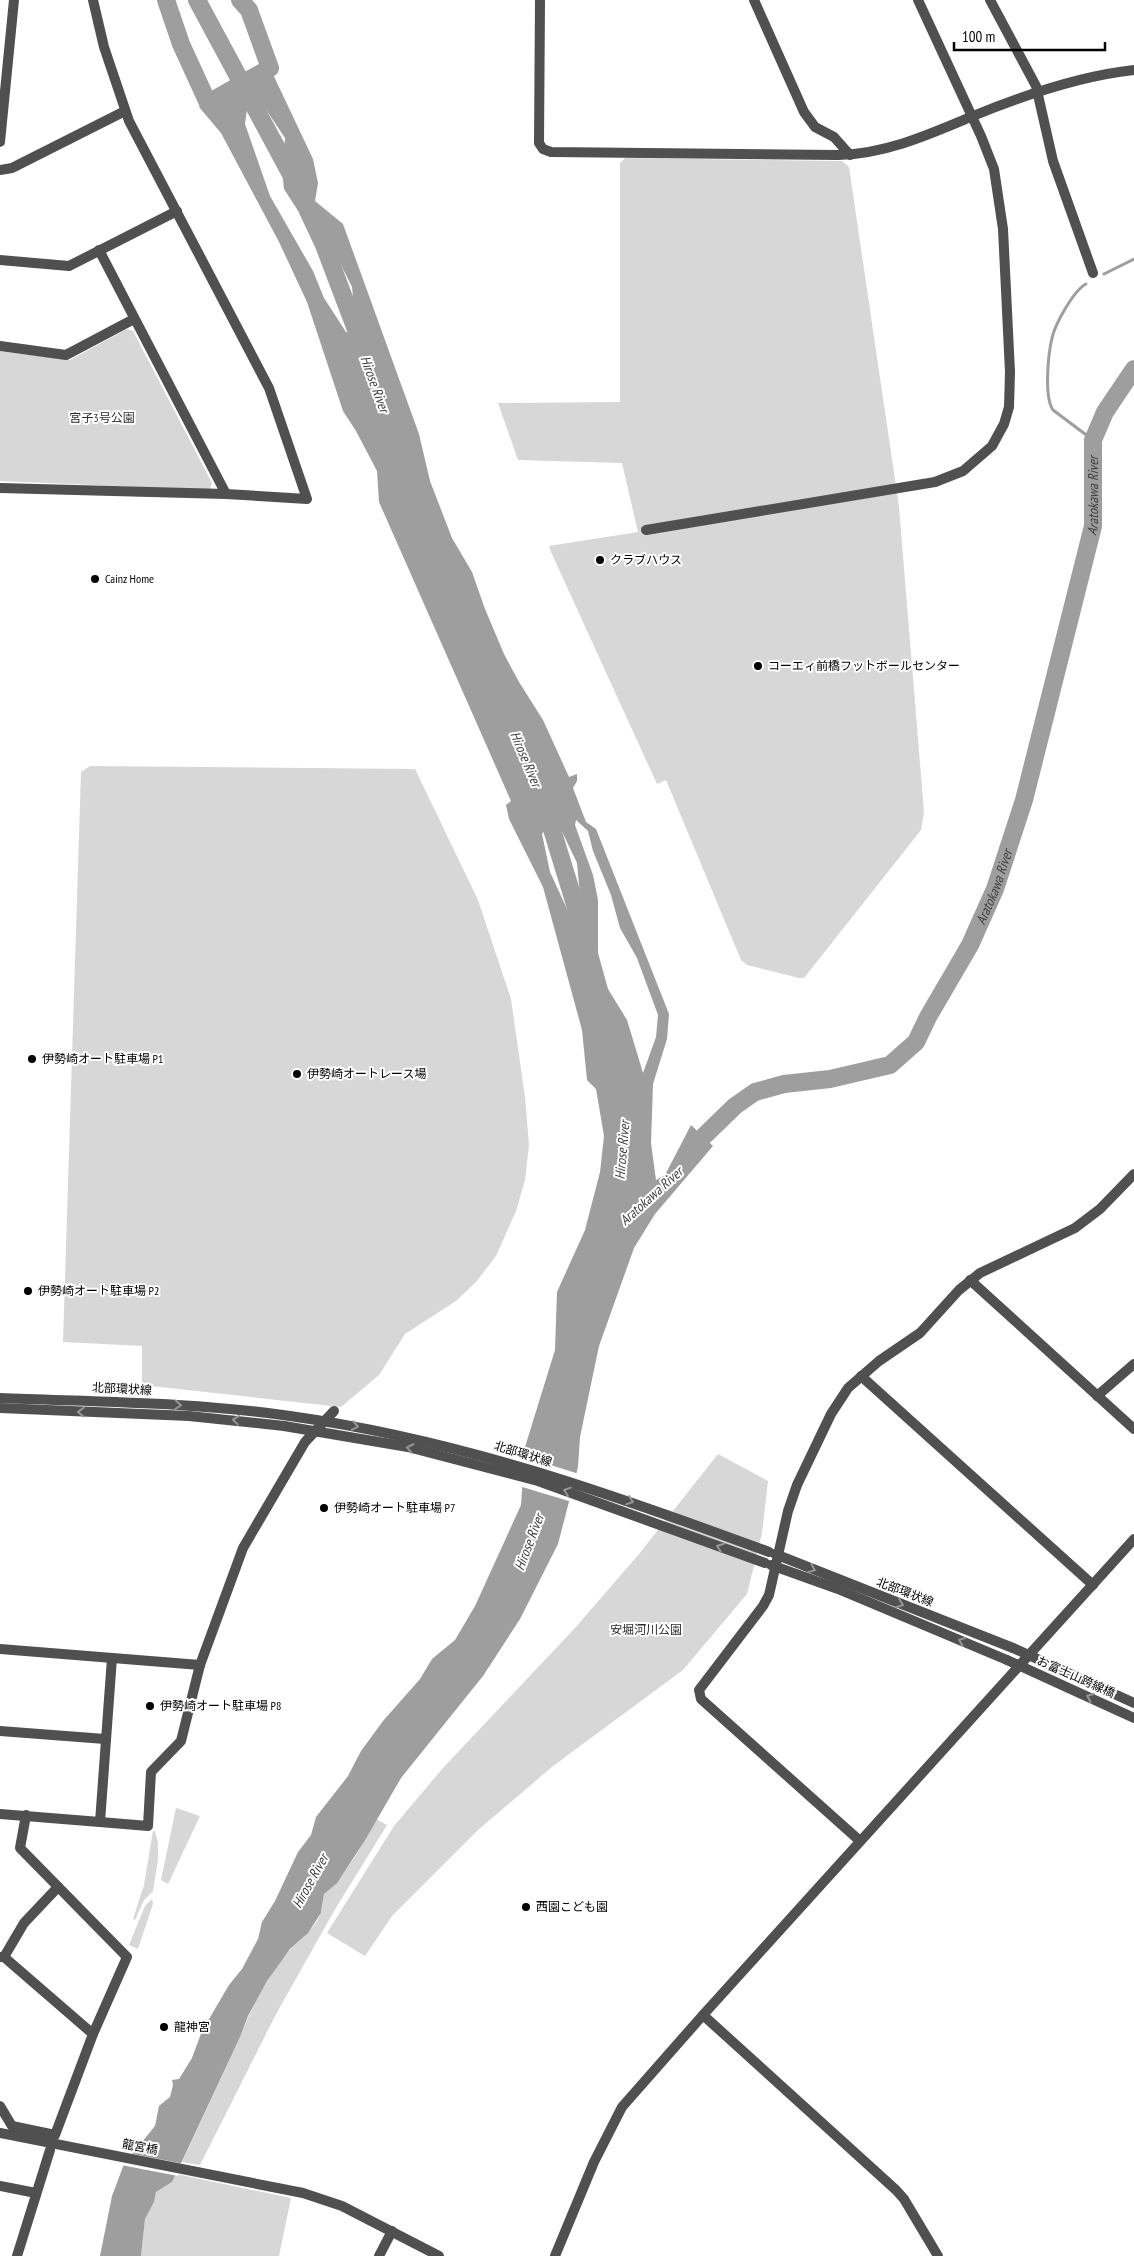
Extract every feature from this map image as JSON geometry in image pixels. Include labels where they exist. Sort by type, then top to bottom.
[{"type":"street","points":[[0,142],[14,0]]},
{"type":"street","points":[[0,488],[226,494],[307,499],[269,388],[125,111],[104,48],[93,0]]},
{"type":"street","points":[[540,0],[540,143],[546,151],[850,155],[874,153],[1037,93],[1102,75],[1134,70]]},
{"type":"street","points":[[754,0],[804,112],[815,127],[834,137],[850,155]]},
{"type":"street","points":[[646,530],[935,482],[963,471],[992,446],[1004,424],[1010,394],[1004,229],[994,169],[972,116],[918,0]]},
{"type":"street","points":[[990,0],[1036,86],[1052,155],[1093,273]]},
{"type":"street","points":[[0,170],[12,168],[125,111]]},
{"type":"street","points":[[0,260],[63,267],[176,211]]},
{"type":"street","points":[[99,250],[226,494]]},
{"type":"street","points":[[0,346],[66,355],[134,319]]},
{"type":"street","points":[[860,1841],[699,1696],[699,1690],[763,1606],[769,1595],[776,1567],[774,1554],[788,1511],[812,1452],[841,1398],[861,1376],[920,1334],[970,1280],[992,1266],[1075,1228],[1100,1209],[1134,1174]]},
{"type":"street","points":[[970,1280],[1134,1429]]},
{"type":"street","points":[[1097,1396],[1134,1364]]},
{"type":"street","points":[[861,1376],[1093,1585]]},
{"type":"street","name":"北部環状線","points":[[0,1398],[189,1405],[290,1416],[414,1437],[496,1458],[581,1484],[774,1554],[1013,1648]]},
{"type":"street","name":"北部環状線","points":[[0,1408],[190,1416],[284,1426],[408,1448],[528,1478],[838,1589],[1007,1660]]},
{"type":"street","points":[[0,1814],[148,1826],[151,1772],[181,1742],[200,1665],[243,1548],[305,1442],[334,1411]]},
{"type":"street","points":[[555,2256],[613,2121],[632,2095],[1134,1539]]},
{"type":"street","name":"お富士山跨線橋","points":[[1013,1648],[1134,1703]]},
{"type":"street","points":[[0,1649],[200,1665]]},
{"type":"street","points":[[100,1822],[112,1658]]},
{"type":"street","name":"お富士山跨線橋","points":[[1007,1660],[1134,1718]]},
{"type":"street","points":[[0,1731],[105,1739]]},
{"type":"street","points":[[0,2106],[12,2126],[55,2135],[93,2034],[127,1957],[20,1848],[26,1815]]},
{"type":"street","points":[[58,1887],[24,1923],[2,1957],[93,2034]]},
{"type":"street","points":[[703,2015],[896,2190],[904,2199],[938,2256]]},
{"type":"street","name":"龍宮橋","points":[[0,2133],[201,2171],[304,2193],[342,2206],[439,2256]]},
{"type":"street","points":[[17,2256],[50,2150]]},
{"type":"street","points":[[0,2186],[36,2193]]},
{"type":"street","points":[[379,2256],[392,2231]]},
{"type":"green space","name":"コーエィ前橋フットボールセンター","points":[[625,158],[842,161],[849,167],[899,507],[924,812],[921,830],[804,978],[747,965],[741,960],[666,780],[657,784],[551,552],[549,546],[638,532],[622,463],[518,460],[498,403],[620,402],[620,163]]},
{"type":"green space","name":"宮子3号公園","points":[[127,329],[133,331],[212,483],[210,490],[0,481],[0,351],[70,360]]},
{"type":"green space","name":"伊勢崎オートレース場","points":[[90,766],[415,769],[478,900],[511,999],[525,1097],[529,1145],[525,1180],[516,1211],[496,1256],[476,1282],[456,1301],[405,1334],[379,1375],[341,1407],[142,1385],[142,1346],[63,1342],[81,772]]},
{"type":"green space","name":"安堀河川公園","points":[[718,1454],[768,1481],[762,1533],[747,1594],[683,1670],[553,1766],[478,1830],[392,1916],[365,1956],[327,1933],[394,1826],[443,1768],[575,1628],[639,1554]]},
{"type":"green space","points":[[176,1808],[200,1816],[168,1884],[161,1880]]},
{"type":"green space","points":[[376,1819],[387,1825],[334,1911],[275,2016],[200,2165],[182,2162],[262,1989],[284,1957],[313,1927],[322,1911],[324,1894],[347,1869]]},
{"type":"green space","points":[[153,1831],[155,1831],[158,1843],[158,1860],[153,1891],[144,1900],[135,1920],[133,1919],[144,1885]]},
{"type":"green space","points":[[152,1899],[153,1904],[138,1949],[129,1945],[145,1906]]},
{"type":"green space","points":[[176,2174],[291,2198],[279,2256],[141,2256],[145,2219],[154,2202],[156,2192],[172,2182]]},
{"type":"water","points":[[270,68],[313,159],[318,183],[315,201],[343,224],[419,434],[430,481],[452,538],[472,572],[504,654],[543,720],[569,777],[577,774],[577,781],[573,788],[586,822],[596,829],[669,1014],[667,1039],[653,1084],[651,1143],[656,1180],[665,1175],[691,1125],[713,1146],[655,1214],[634,1248],[599,1346],[580,1437],[578,1467],[558,1544],[520,1619],[483,1676],[401,1778],[364,1842],[337,1883],[324,1894],[321,1913],[308,1933],[290,1949],[267,1981],[248,2016],[172,2182],[156,2192],[154,2202],[145,2219],[141,2256],[100,2256],[112,2196],[124,2164],[155,2126],[159,2106],[170,2097],[173,2085],[172,2080],[179,2079],[192,2058],[202,2031],[229,1985],[242,1969],[258,1939],[262,1922],[275,1901],[298,1852],[311,1835],[316,1817],[348,1776],[361,1751],[383,1721],[420,1679],[432,1659],[455,1640],[475,1606],[521,1505],[525,1447],[555,1350],[557,1292],[585,1230],[600,1172],[604,1136],[596,1089],[587,1080],[582,1030],[543,887],[509,819],[506,805],[511,801],[379,502],[377,471],[343,411],[307,302],[279,242],[221,133],[199,107]],"holes":[[[265,108],[285,138],[282,170],[284,189],[302,217],[331,245],[352,287],[357,334],[346,332],[324,298],[313,271],[270,196],[245,124],[247,109]],[[556,819],[577,863],[583,927],[579,935],[550,872],[542,834],[549,822]],[[576,820],[588,831],[593,851],[611,895],[620,928],[637,958],[658,1015],[656,1037],[643,1073],[627,1020],[608,989],[598,953],[598,900],[593,875],[575,825]]]},
{"type":"pier","points":[[522,1456],[579,1474],[572,1502],[519,1486]]},
{"type":"pier","points":[[129,2153],[184,2164],[178,2176],[121,2165]]},
{"type":"waterway","points":[[166,0],[181,44],[208,103],[270,68],[249,10],[240,0]]},
{"type":"waterway","name":"Hirose River","points":[[197,0],[294,180]]},
{"type":"waterway","name":"Hirose River","points":[[308,211],[324,245],[366,356]]},
{"type":"waterway","points":[[1104,274],[1134,259]]},
{"type":"waterway","points":[[1086,284],[1081,287],[1071,300],[1054,332],[1049,355],[1048,396],[1053,410],[1093,440]]},
{"type":"waterway","name":"Aratokawa River","points":[[691,1157],[703,1137],[735,1106],[755,1092],[784,1084],[830,1079],[890,1065],[916,1042],[928,1017],[970,945],[995,889],[1024,800],[1093,526],[1093,440],[1105,412],[1134,369]]},
{"type":"waterway","name":"Hirose River","points":[[543,800],[589,950]]},
{"type":"place","name":"クラブハウス","points":[[600,560]]},
{"type":"place","name":"Cainz Home","points":[[95,579]]},
{"type":"place","name":"コーエィ前橋フットボールセンター","points":[[758,666]]},
{"type":"place","name":"伊勢崎オート駐車場 P1","points":[[32,1059]]},
{"type":"place","name":"伊勢崎オートレース場","points":[[297,1074]]},
{"type":"place","name":"伊勢崎オート駐車場 P2","points":[[28,1291]]},
{"type":"place","name":"伊勢崎オート駐車場 P7","points":[[324,1508]]},
{"type":"place","name":"伊勢崎オート駐車場 P8","points":[[150,1706]]},
{"type":"place","name":"西園こども園","points":[[526,1907]]},
{"type":"place","name":"龍神宮","points":[[164,2027]]}]
